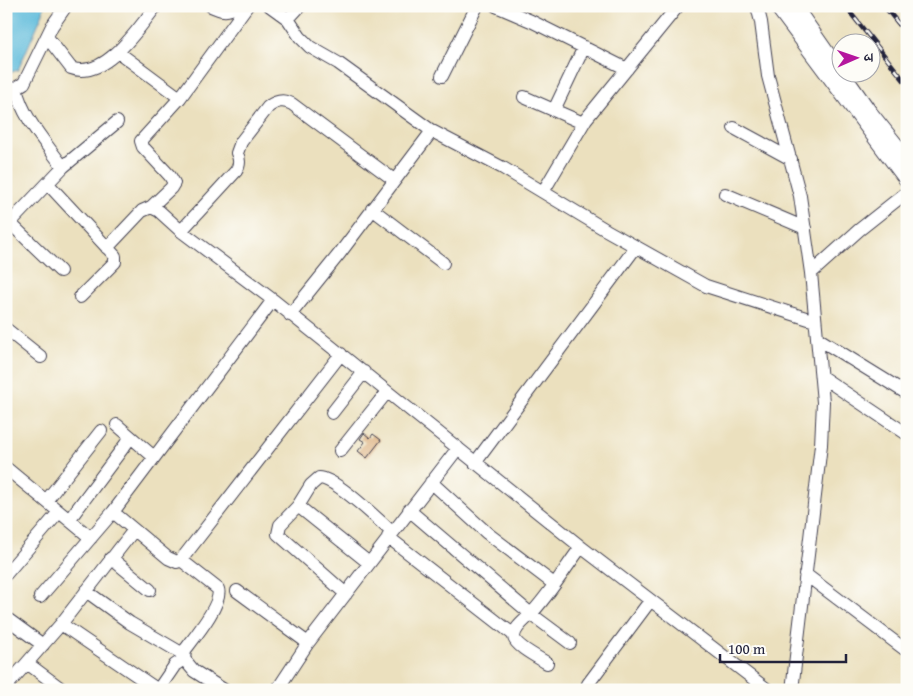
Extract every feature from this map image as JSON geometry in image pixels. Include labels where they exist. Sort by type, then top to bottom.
[{"type":"main road","points":[[777,6],[907,180]]},
{"type":"main road","points":[[794,6],[830,57]]},
{"type":"main road","points":[[848,82],[870,113],[907,158]]},
{"type":"street","points":[[63,167],[19,100],[10,90],[21,86],[27,79],[52,26],[66,6]]},
{"type":"street","points":[[47,37],[66,62],[75,69],[88,69],[106,62],[118,52],[156,6]]},
{"type":"street","points":[[211,6],[231,10],[236,6]]},
{"type":"street","points":[[107,248],[174,183],[170,176],[143,147],[142,141],[180,98],[247,6]]},
{"type":"street","points":[[270,6],[288,19],[300,37],[310,47],[338,63],[432,131],[482,156],[706,286],[815,321]]},
{"type":"street","points":[[288,19],[300,6]]},
{"type":"street","points":[[442,76],[477,6]]},
{"type":"street","points":[[496,6],[512,9],[626,69]]},
{"type":"street","points":[[543,192],[583,123],[678,6]]},
{"type":"street","points":[[757,6],[768,76],[800,196],[811,273],[822,377],[822,425],[792,690]]},
{"type":"street","points":[[554,110],[584,48]]},
{"type":"street","points":[[118,52],[180,98]]},
{"type":"street","points":[[524,97],[583,123]]},
{"type":"street","points":[[181,230],[236,172],[240,159],[237,153],[242,142],[268,107],[274,102],[281,100],[292,104],[394,180]]},
{"type":"street","points":[[60,271],[8,225],[63,167],[117,122]]},
{"type":"street","points":[[734,128],[791,159]]},
{"type":"street","points":[[290,314],[340,253],[432,131]]},
{"type":"street","points":[[48,184],[115,256],[115,262],[80,297]]},
{"type":"street","points":[[811,273],[859,230],[907,192]]},
{"type":"street","points":[[725,194],[805,228]]},
{"type":"street","points":[[151,207],[273,300],[581,547],[768,690]]},
{"type":"street","points":[[372,209],[443,263]]},
{"type":"street","points":[[475,463],[636,247]]},
{"type":"street","points":[[40,597],[113,512],[273,300]]},
{"type":"street","points":[[6,329],[41,357]]},
{"type":"street","points":[[817,338],[904,391]]},
{"type":"street","points":[[113,512],[173,561],[180,560],[341,354]]},
{"type":"street","points":[[332,413],[364,372]]},
{"type":"street","points":[[822,377],[907,434]]},
{"type":"street","points":[[340,451],[387,392]]},
{"type":"street","points":[[117,425],[154,457]]},
{"type":"street","points":[[46,501],[101,431]]},
{"type":"street","points":[[6,574],[64,516],[131,437]]},
{"type":"street","points":[[277,690],[308,644],[458,448]]},
{"type":"street","points":[[8,474],[46,501],[91,538]]},
{"type":"street","points":[[346,594],[278,534],[280,525],[298,506],[314,480],[322,478],[329,480],[353,498],[390,535],[514,634],[518,644],[547,663]]},
{"type":"street","points":[[431,482],[487,533],[554,584]]},
{"type":"street","points":[[298,506],[369,563]]},
{"type":"street","points":[[409,510],[530,614],[570,643]]},
{"type":"street","points":[[9,682],[62,624],[134,530]]},
{"type":"street","points":[[514,634],[581,547]]},
{"type":"street","points":[[111,558],[150,590]]},
{"type":"street","points":[[62,624],[158,690],[175,665],[184,656],[214,608],[220,592],[180,560]]},
{"type":"street","points":[[805,574],[907,651]]},
{"type":"street","points":[[86,591],[130,622],[184,656],[194,671],[224,690]]},
{"type":"street","points":[[237,591],[308,644]]},
{"type":"street","points":[[588,690],[588,684],[650,601]]},
{"type":"street","points":[[6,618],[43,645]]},
{"type":"street","points":[[27,663],[63,690]]},
{"type":"water","points":[[6,6],[44,6],[43,13],[18,70],[6,74]]},
{"type":"building","points":[[364,433],[370,438],[373,434],[381,440],[367,458],[358,451],[365,442],[360,439]]},
{"type":"railway","points":[[845,6],[907,84]]},
{"type":"railway","points":[[884,6],[907,34]]}]
